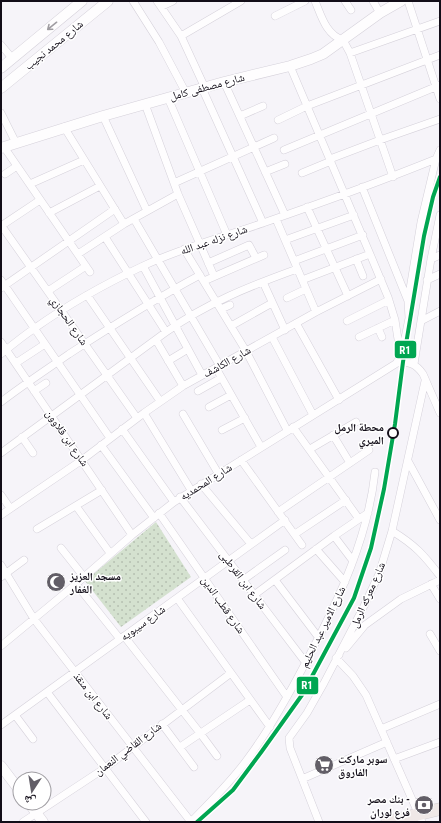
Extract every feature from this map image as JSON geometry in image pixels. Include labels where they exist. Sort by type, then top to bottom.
[{"type":"main road","name":"شارع محمد نجيب","points":[[1,68],[82,1]]},
{"type":"main road","name":"شارع مصطفى كامل","points":[[2,148],[64,127],[224,82],[290,66],[323,54],[380,13],[402,1]]},
{"type":"main road","name":"شارع محمد نجيب","points":[[1,88],[102,3]]},
{"type":"main road","points":[[1,766],[12,780]]},
{"type":"main road","points":[[417,819],[440,809]]},
{"type":"main road","points":[[37,813],[43,822]]},
{"type":"main road","points":[[387,822],[417,819],[440,814]]},
{"type":"street","points":[[133,1],[159,42],[186,93]]},
{"type":"street","points":[[173,1],[159,4],[181,36],[263,223]]},
{"type":"street","points":[[181,36],[241,1]]},
{"type":"street","points":[[275,16],[305,1]]},
{"type":"street","points":[[315,1],[329,31],[337,38],[343,40],[350,52],[392,176]]},
{"type":"street","points":[[345,1],[351,10]]},
{"type":"street","points":[[373,1],[380,13]]},
{"type":"street","points":[[408,1],[416,29],[438,86],[440,99]]},
{"type":"street","points":[[350,52],[440,21]]},
{"type":"street","points":[[1,45],[12,58]]},
{"type":"street","points":[[278,120],[307,106],[440,55]]},
{"type":"street","points":[[290,66],[363,235],[389,300],[395,320],[400,352]]},
{"type":"street","points":[[224,82],[285,215]]},
{"type":"street","points":[[284,150],[438,86]]},
{"type":"street","points":[[168,98],[227,235]]},
{"type":"street","points":[[145,104],[178,194],[214,276]]},
{"type":"street","points":[[240,116],[263,106]]},
{"type":"street","points":[[1,113],[16,143]]},
{"type":"street","points":[[103,116],[147,211]]},
{"type":"street","points":[[302,174],[330,160],[380,140],[440,119]]},
{"type":"street","points":[[64,127],[124,224]]},
{"type":"street","points":[[174,182],[274,138]]},
{"type":"street","points":[[2,148],[30,184],[90,272]]},
{"type":"street","points":[[440,150],[436,159],[421,222],[408,301],[409,318],[404,342],[397,363],[406,362],[414,364],[423,374],[425,381],[437,396],[440,413]]},
{"type":"street","name":"شارع نزله عبد الله","points":[[4,352],[34,328],[61,310],[143,266],[200,244],[345,194],[436,159]]},
{"type":"street","points":[[30,184],[84,160]]},
{"type":"street","points":[[265,172],[285,164]]},
{"type":"street","points":[[5,174],[17,166]]},
{"type":"street","points":[[49,213],[100,186]]},
{"type":"street","points":[[362,187],[408,301]]},
{"type":"street","points":[[78,254],[124,224],[178,194]]},
{"type":"street","points":[[1,226],[40,200]]},
{"type":"street","points":[[307,207],[348,296]]},
{"type":"street","points":[[110,438],[2,284],[31,267],[115,209]]},
{"type":"street","points":[[414,364],[427,280],[437,238],[440,215]]},
{"type":"street","points":[[285,240],[354,216]]},
{"type":"street","points":[[276,218],[316,312]]},
{"type":"street","points":[[134,219],[191,315],[218,367],[221,378],[261,447]]},
{"type":"street","name":"شارع الحجازي","points":[[1,226],[137,418]]},
{"type":"street","points":[[294,261],[363,235]]},
{"type":"street","points":[[105,237],[166,332]]},
{"type":"street","points":[[208,263],[250,245],[256,258]]},
{"type":"street","points":[[184,250],[221,309],[290,428],[310,449],[360,519]]},
{"type":"street","points":[[302,280],[370,254]]},
{"type":"street","points":[[1,402],[27,381],[175,288],[202,278],[214,276],[264,255]]},
{"type":"street","points":[[431,259],[440,255]]},
{"type":"street","points":[[356,259],[363,276]]},
{"type":"street","points":[[48,291],[86,266]]},
{"type":"street","points":[[143,266],[202,375]]},
{"type":"street","points":[[1,453],[191,315],[216,302],[297,269]]},
{"type":"street","points":[[427,280],[440,274]]},
{"type":"street","name":"شارع الكاشف","points":[[1,515],[82,460],[160,401],[183,386],[316,312],[381,280]]},
{"type":"street","points":[[263,282],[285,330]]},
{"type":"street","points":[[287,298],[306,289]]},
{"type":"street","points":[[87,295],[160,401]]},
{"type":"street","points":[[347,321],[389,300]]},
{"type":"street","points":[[231,326],[272,303]]},
{"type":"street","points":[[221,309],[230,305]]},
{"type":"street","points":[[421,321],[440,311]]},
{"type":"street","points":[[359,337],[395,320]]},
{"type":"street","points":[[296,323],[339,400]]},
{"type":"street","points":[[378,328],[382,337]]},
{"type":"street","points":[[272,337],[313,415]]},
{"type":"street","points":[[156,340],[183,386]]},
{"type":"street","name":"شارع ابن قلاوون","points":[[1,342],[4,352],[16,363],[132,535]]},
{"type":"street","points":[[16,363],[45,344]]},
{"type":"street","points":[[168,361],[188,349]]},
{"type":"street","name":"شارع المحمديه","points":[[1,646],[132,535],[177,499],[397,363]]},
{"type":"street","points":[[198,391],[221,378]]},
{"type":"street","name":"شارع معركه الرمل","points":[[302,779],[290,748],[289,738],[307,713],[364,606],[379,574],[392,531],[425,381]]},
{"type":"street","points":[[34,391],[46,383]]},
{"type":"street","points":[[208,407],[231,395]]},
{"type":"street","points":[[144,413],[191,490]]},
{"type":"street","points":[[183,414],[218,473]]},
{"type":"street","points":[[222,430],[245,418]]},
{"type":"street","points":[[310,449],[356,422]]},
{"type":"street","name":"شارع ابن القرطبى","points":[[122,429],[243,580],[306,663]]},
{"type":"street","points":[[333,436],[350,463]]},
{"type":"street","points":[[22,437],[33,453]]},
{"type":"street","name":"شارع قطب الدين","points":[[101,445],[204,578],[287,697]]},
{"type":"street","points":[[278,512],[369,450]]},
{"type":"street","points":[[241,460],[302,544]]},
{"type":"street","points":[[408,461],[440,520]]},
{"type":"street","name":"شارع الامير عبد الحليم","points":[[191,822],[234,776],[270,727],[306,663],[339,598],[353,561],[368,514],[375,472]]},
{"type":"street","points":[[201,484],[251,544]]},
{"type":"street","points":[[37,529],[102,490]]},
{"type":"street","points":[[1,495],[10,508]]},
{"type":"street","points":[[295,534],[346,500]]},
{"type":"street","points":[[76,506],[110,554]]},
{"type":"street","points":[[254,595],[334,536],[368,514]]},
{"type":"street","name":"شارع سيبويه","points":[[1,725],[285,520]]},
{"type":"street","points":[[392,531],[410,542],[426,557],[440,576]]},
{"type":"street","points":[[334,536],[353,561]]},
{"type":"street","points":[[61,548],[84,577]]},
{"type":"street","points":[[316,549],[345,582]]},
{"type":"street","points":[[243,580],[285,550]]},
{"type":"street","points":[[4,575],[24,560]]},
{"type":"street","name":"شارع ابن منقذ","points":[[1,565],[4,575],[34,619],[191,822]]},
{"type":"street","points":[[275,580],[319,638]]},
{"type":"street","points":[[417,819],[394,759],[366,695],[353,676],[336,658],[365,625],[401,599],[440,580]]},
{"type":"street","points":[[76,584],[182,709],[217,756]]},
{"type":"street","points":[[431,584],[440,599]]},
{"type":"street","points":[[177,598],[270,727]]},
{"type":"street","points":[[430,634],[440,651]]},
{"type":"street","name":"شارع القاضي النعمان","points":[[23,822],[105,768],[231,673]]},
{"type":"street","points":[[47,692],[146,822]]},
{"type":"street","points":[[180,747],[250,700]]},
{"type":"street","points":[[381,729],[440,704]]},
{"type":"street","points":[[15,715],[34,739]]},
{"type":"street","points":[[162,724],[194,767]]},
{"type":"street","points":[[319,822],[302,779],[387,742]]},
{"type":"street","points":[[394,759],[440,742]]},
{"type":"green space","points":[[156,522],[191,577],[121,627],[85,581]]},
{"type":"transit line","name":"R1","points":[[197,822],[233,790],[302,695],[354,598],[371,548],[384,489],[424,236],[433,197],[440,177]]},
{"type":"place","name":"محطة الرمل الميري","points":[[393,433]]},
{"type":"place","name":"مسجد العزيز الغفار","points":[[56,582]]},
{"type":"place","name":"سوبر ماركت الفاروق","points":[[324,765]]},
{"type":"place","name":"بنك مصر - فرع لوران","points":[[424,805]]}]
